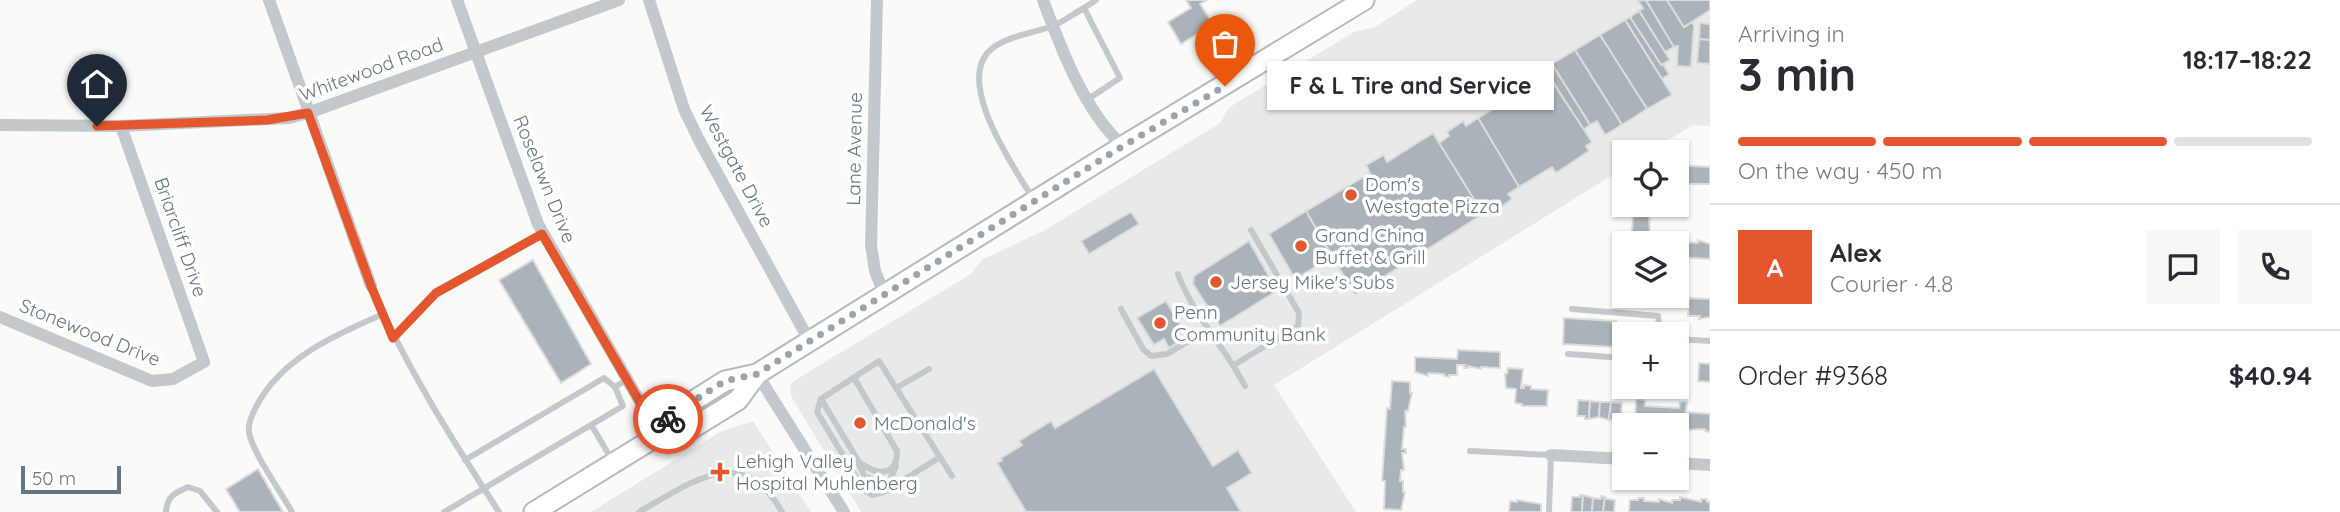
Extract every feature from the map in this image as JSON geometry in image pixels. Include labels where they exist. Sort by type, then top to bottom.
[{"type":"main road","points":[[534,512],[659,435],[671,415],[725,381],[757,374],[1363,0]]},
{"type":"street","points":[[268,0],[371,286]]},
{"type":"street","name":"Roselawn Drive","points":[[457,0],[542,234],[659,435]]},
{"type":"street","name":"Whitewood Road","points":[[0,125],[121,126],[267,120],[308,113],[620,0]]},
{"type":"street","name":"Westgate Drive","points":[[649,0],[684,109],[810,342]]},
{"type":"street","name":"Lane Avenue","points":[[877,0],[871,245],[875,271],[885,296]]},
{"type":"street","points":[[1042,0],[1088,99],[1106,131],[1123,146]]},
{"type":"street","name":"Briarcliff Drive","points":[[121,126],[204,362]]},
{"type":"street","name":"Stonewood Drive","points":[[0,317],[152,381],[173,379],[204,362]]},
{"type":"street","points":[[757,374],[844,512]]},
{"type":"street","points":[[1550,455],[1612,458]]},
{"type":"street","points":[[1689,464],[1710,465]]},
{"type":"lane","points":[[1035,201],[992,131],[980,97],[983,57],[996,46],[1053,26],[1096,0]]},
{"type":"lane","points":[[1084,8],[1120,78],[1088,99]]},
{"type":"lane","points":[[1234,365],[1298,326],[1299,313],[1251,230]]},
{"type":"lane","points":[[393,338],[436,293],[542,234]]},
{"type":"lane","points":[[1178,274],[1185,293],[1234,365],[1245,386]]},
{"type":"lane","points":[[371,286],[393,338],[437,418],[499,512]]},
{"type":"lane","points":[[1121,309],[1143,349],[1151,356],[1167,354],[1209,329]]},
{"type":"lane","points":[[1572,309],[1658,316],[1659,322]]},
{"type":"lane","points":[[292,512],[253,444],[249,431],[250,420],[270,383],[296,360],[337,334],[383,314]]},
{"type":"lane","points":[[1689,340],[1710,341]]},
{"type":"lane","points":[[1568,354],[1612,357]]},
{"type":"lane","points":[[940,457],[878,495],[867,493],[817,412],[821,399],[879,361],[896,388],[940,457],[952,476]]},
{"type":"lane","points":[[896,388],[929,369]]},
{"type":"lane","points":[[444,512],[622,406],[615,387],[604,378],[465,460]]},
{"type":"lane","points":[[821,399],[859,462],[868,469],[886,472],[893,469],[897,464],[897,451],[854,378]]},
{"type":"lane","points":[[615,387],[628,379]]},
{"type":"lane","points":[[592,426],[614,463]]},
{"type":"lane","points":[[1470,451],[1550,455],[1549,512]]},
{"type":"lane","points":[[639,512],[699,480],[731,472],[755,479],[775,500],[782,512]]},
{"type":"lane","points":[[166,512],[171,495],[188,487],[200,491],[217,512]]},
{"type":"shaded area","points":[[1417,0],[1710,0],[1710,126],[1693,125],[1669,140],[1612,140],[1612,175],[1274,385],[1356,512],[861,512],[791,396],[790,384],[971,274],[982,260],[1045,230],[1220,123],[1229,108],[1236,103],[1354,32],[1375,27]]},
{"type":"shaded area","name":"Lehigh Valley Hospital Muhlenberg","points":[[753,421],[811,512],[591,512],[720,432]]},
{"type":"building","points":[[1186,0],[1207,0],[1200,4],[1213,24],[1181,44],[1168,22],[1191,8]]},
{"type":"building","points":[[1646,0],[1674,47],[1665,52],[1639,11],[1643,8],[1638,1]]},
{"type":"building","points":[[1646,0],[1667,0],[1684,27],[1692,22],[1691,67],[1677,66],[1678,46],[1674,47]]},
{"type":"building","points":[[1667,0],[1710,0],[1710,10],[1684,27]]},
{"type":"building","points":[[1639,11],[1670,60],[1661,65],[1630,17]]},
{"type":"building","points":[[1630,17],[1669,74],[1662,79],[1625,20]]},
{"type":"building","points":[[1625,20],[1672,95],[1647,109],[1600,35]]},
{"type":"building","points":[[1700,23],[1710,24],[1710,40],[1699,39]]},
{"type":"building","points":[[1600,35],[1647,109],[1622,125],[1575,50]]},
{"type":"building","points":[[1699,39],[1710,40],[1710,64],[1697,63]]},
{"type":"building","points":[[1575,50],[1622,125],[1605,135],[1597,121],[1590,125],[1552,64]]},
{"type":"building","points":[[1552,64],[1590,125],[1583,130],[1545,69]]},
{"type":"building","points":[[1548,75],[1592,142],[1586,146],[1589,151],[1556,173],[1552,167],[1519,187],[1478,118],[1505,102],[1501,95],[1517,84],[1521,91]]},
{"type":"building","points":[[1478,118],[1519,187],[1508,194],[1512,199],[1497,210],[1495,207],[1483,214],[1439,143],[1449,136],[1447,132],[1463,121],[1466,126]]},
{"type":"building","points":[[1433,133],[1483,214],[1355,295],[1306,211],[1370,173],[1366,165],[1384,155],[1387,162]]},
{"type":"building","points":[[1689,166],[1710,167],[1710,184],[1689,184]]},
{"type":"building","name":"Grand China Buffet & Grill","points":[[1306,211],[1332,257],[1295,279],[1269,234]]},
{"type":"building","points":[[1131,212],[1139,224],[1089,254],[1081,241]]},
{"type":"building","points":[[1633,217],[1649,217],[1650,231],[1632,231]]},
{"type":"building","points":[[1698,240],[1710,244],[1710,259],[1689,258],[1689,242],[1698,243]]},
{"type":"building","points":[[1249,241],[1277,291],[1220,326],[1193,284],[1194,276]]},
{"type":"building","points":[[533,260],[591,364],[561,383],[499,280]]},
{"type":"building","points":[[1689,298],[1710,299],[1710,317],[1699,319],[1700,316],[1688,316]]},
{"type":"building","name":"Penn Community Bank","points":[[1166,301],[1182,328],[1176,332],[1181,340],[1169,348],[1164,339],[1154,345],[1137,318]]},
{"type":"building","points":[[1564,318],[1616,321],[1612,322],[1612,347],[1563,344]]},
{"type":"building","points":[[1458,350],[1500,352],[1500,368],[1464,368],[1465,365],[1457,365],[1457,375],[1449,377],[1444,374],[1428,373],[1428,376],[1415,372],[1415,357],[1457,359]]},
{"type":"building","points":[[1699,363],[1710,364],[1710,382],[1698,381]]},
{"type":"building","points":[[1508,368],[1523,369],[1521,388],[1524,388],[1524,385],[1531,386],[1531,389],[1548,390],[1547,406],[1522,406],[1515,403],[1516,389],[1506,388],[1505,374]]},
{"type":"building","points":[[1154,369],[1213,466],[1238,450],[1252,473],[1227,488],[1241,512],[1026,512],[997,463],[1001,458],[1022,445],[1019,441],[1051,421],[1055,428]]},
{"type":"building","points":[[1392,381],[1410,382],[1412,393],[1408,411],[1405,411],[1406,427],[1402,449],[1406,449],[1406,453],[1402,453],[1404,470],[1401,470],[1400,481],[1403,481],[1405,492],[1401,510],[1384,509],[1385,481],[1382,481],[1387,408],[1390,409]]},
{"type":"building","points":[[1636,399],[1645,400],[1645,406],[1679,408],[1680,402],[1687,402],[1686,412],[1710,414],[1710,432],[1705,429],[1689,430],[1689,413],[1635,413]]},
{"type":"building","points":[[1578,400],[1590,401],[1589,419],[1577,416]]},
{"type":"building","points":[[1590,401],[1600,402],[1599,417],[1589,419]]},
{"type":"building","points":[[1600,402],[1611,402],[1609,420],[1599,417]]},
{"type":"building","points":[[1611,402],[1622,403],[1621,413],[1612,413],[1612,420],[1609,420]]},
{"type":"building","points":[[258,469],[283,512],[240,512],[226,489]]},
{"type":"building","points":[[1583,495],[1582,512],[1571,512],[1572,497]]},
{"type":"building","points":[[1583,495],[1593,498],[1592,512],[1582,512]]},
{"type":"building","points":[[1601,496],[1605,497],[1603,512],[1592,512],[1593,498],[1601,499]]},
{"type":"building","points":[[1605,497],[1615,500],[1614,512],[1603,512]]},
{"type":"building","points":[[1680,497],[1701,502],[1701,499],[1707,499],[1707,502],[1710,502],[1710,512],[1629,512],[1630,500],[1644,498],[1644,501],[1659,502],[1659,499],[1672,503],[1672,500],[1680,500]]},
{"type":"building","points":[[1510,501],[1541,504],[1541,512],[1509,512]]},
{"type":"way so far","points":[[668,419],[725,381],[757,374],[1123,146],[1225,86]]},
{"type":"place","name":"F & L Tire and Service","points":[[1225,86]]},
{"type":"place","name":"Dom's Westgate Pizza","points":[[1351,195]]},
{"type":"place","name":"Grand China Buffet & Grill","points":[[1301,246]]},
{"type":"place","name":"Jersey Mike's Subs","points":[[1216,282]]},
{"type":"place","name":"Penn Community Bank","points":[[1160,323]]},
{"type":"place","name":"McDonald's","points":[[860,423]]},
{"type":"place","name":"Lehigh Valley Hospital Muhlenberg","points":[[720,472]]},
{"type":"route","points":[[97,126],[267,120],[308,113],[371,286],[393,338],[436,293],[542,234],[659,435],[668,419]]}]
